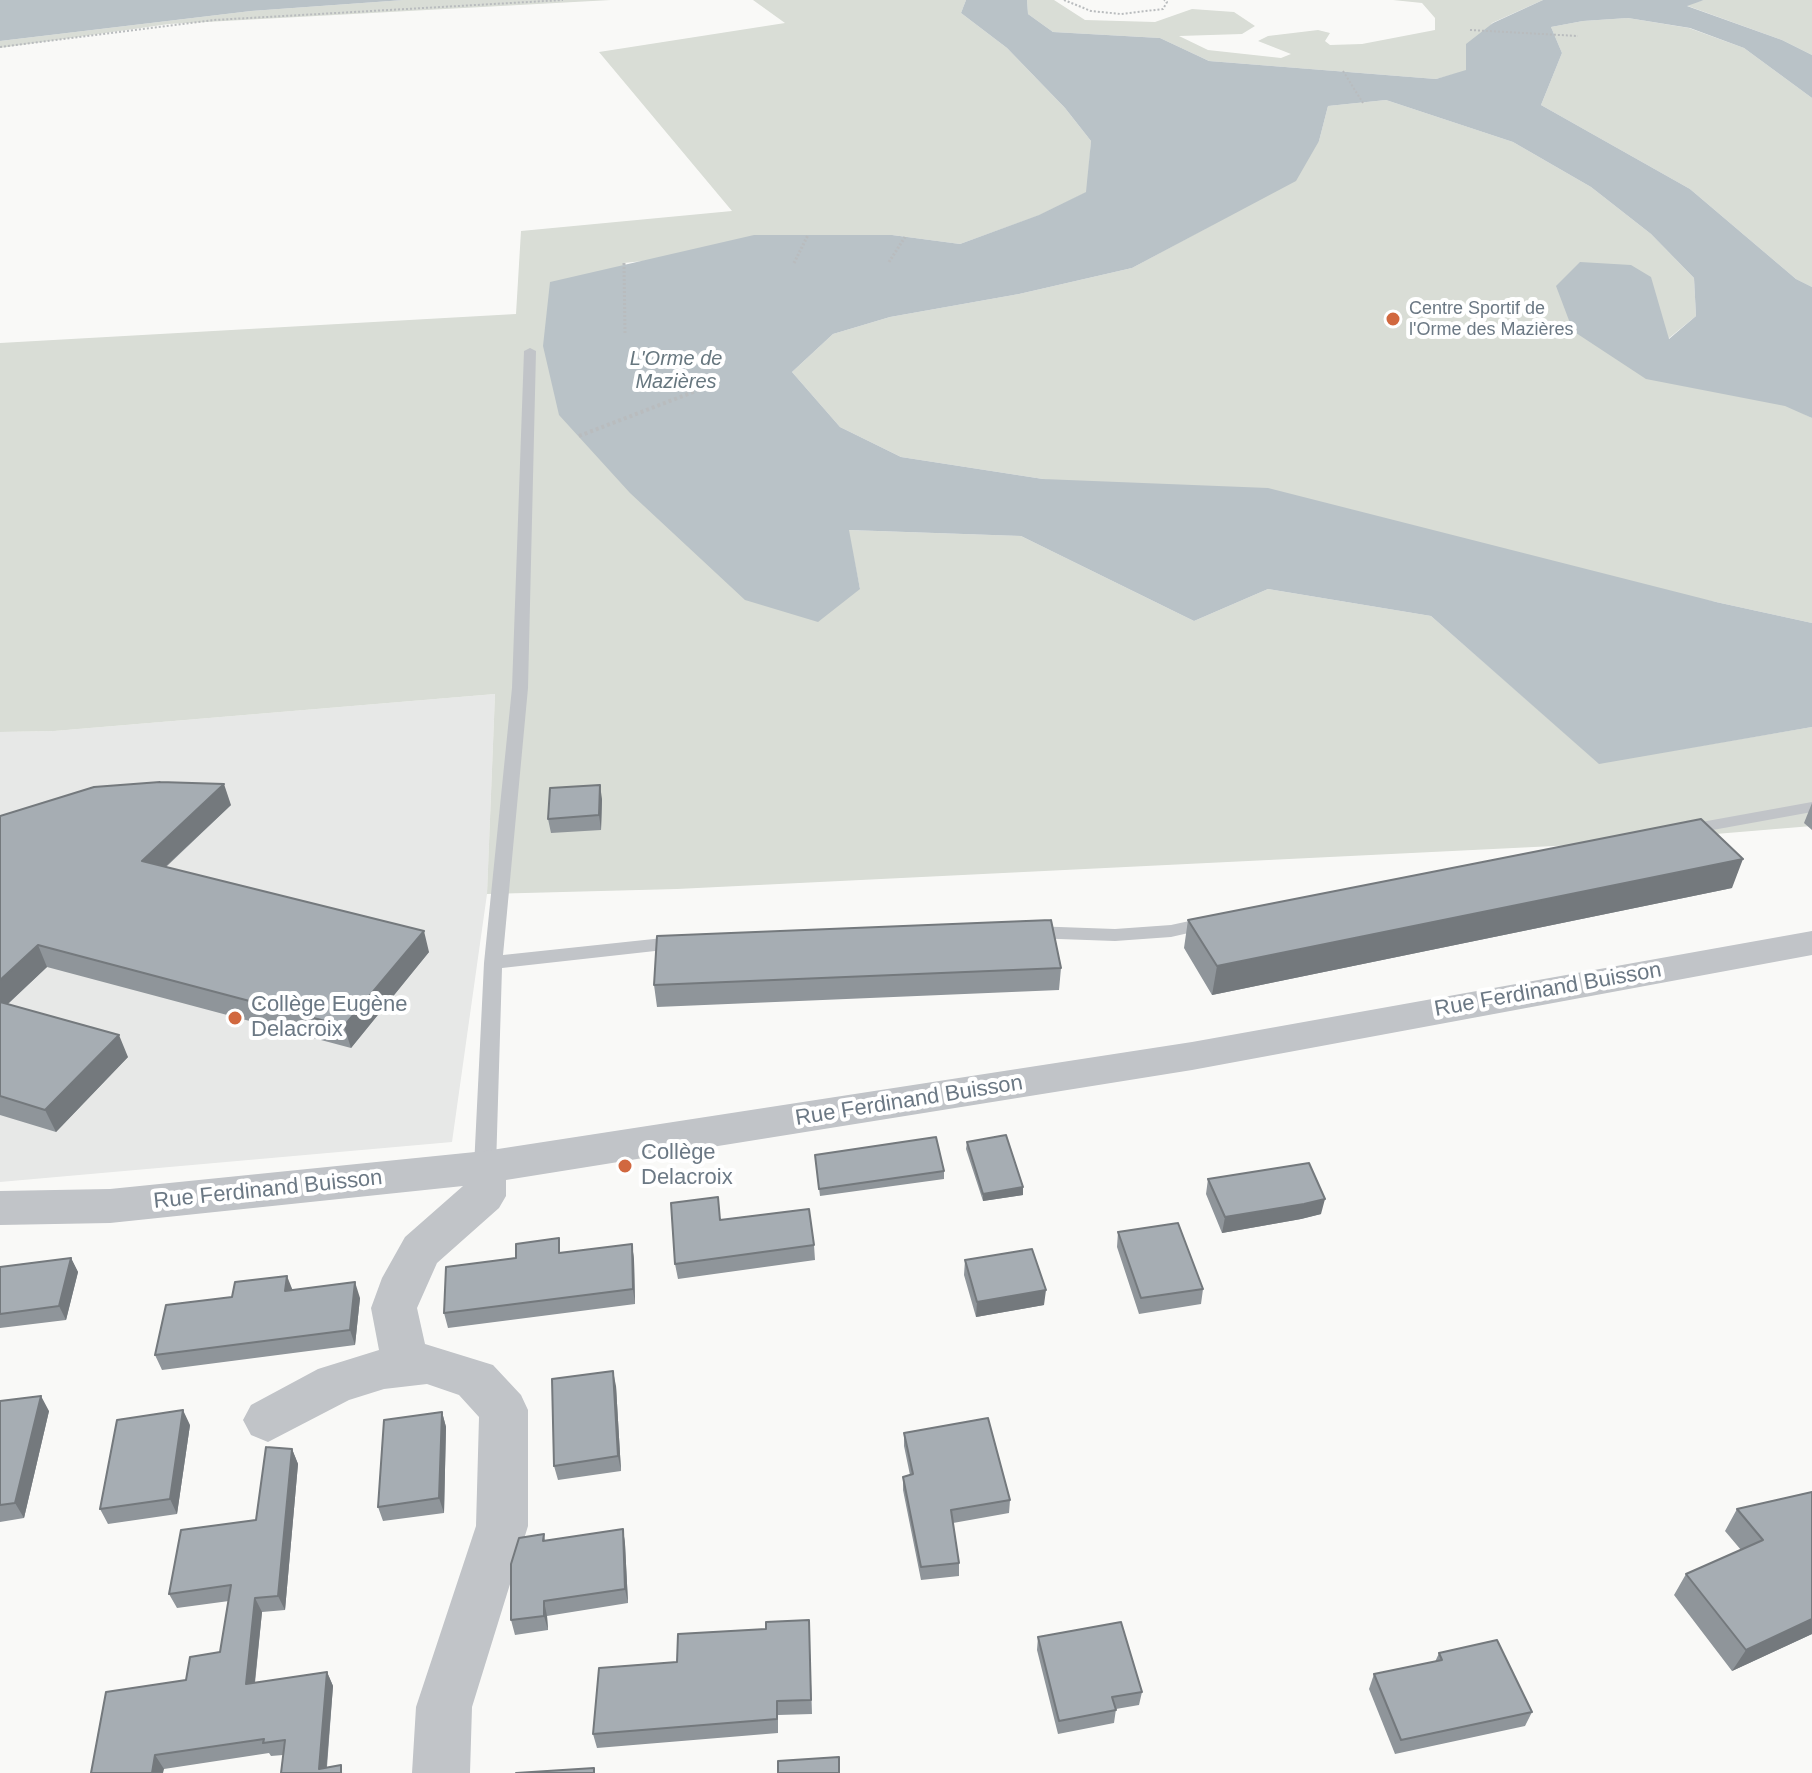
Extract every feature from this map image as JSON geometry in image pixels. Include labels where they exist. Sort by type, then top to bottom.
[{"type":"street","name":"Rue Ferdinand Buisson","points":[[0,1208],[110,1206],[485,1167],[1192,1056],[1812,943]]},
{"type":"street","points":[[409,1367],[397,1332],[394,1308],[405,1278],[421,1250],[484,1196],[485,1167]]},
{"type":"street","points":[[268,1420],[335,1384],[384,1369],[427,1364],[476,1380],[504,1410],[502,1526],[444,1707],[441,1773]]},
{"type":"lane","points":[[485,1167],[493,963],[520,688],[530,351]]},
{"type":"lane","points":[[1667,833],[1812,807]]},
{"type":"lane","points":[[1009,931],[1115,935],[1171,931],[1232,918]]},
{"type":"lane","points":[[493,963],[701,941]]},
{"type":"path","points":[[0,47],[214,20],[563,0]]},
{"type":"path","points":[[1064,0],[1091,11],[1121,14],[1163,9],[1167,2],[1164,0]]},
{"type":"path","points":[[1470,30],[1578,36]]},
{"type":"path","points":[[1343,71],[1363,103]]},
{"type":"path","points":[[794,263],[808,235]]},
{"type":"path","points":[[889,262],[905,237]]},
{"type":"path","points":[[624,263],[625,334]]},
{"type":"path","points":[[579,436],[701,389]]},
{"type":"shaded area","points":[[404,0],[611,0],[169,24],[0,48],[0,41],[251,11]]},
{"type":"shaded area","points":[[753,0],[966,0],[961,13],[1007,48],[1065,108],[1091,141],[1087,192],[1040,215],[960,244],[892,235],[624,263],[860,589],[848,530],[1021,536],[1194,621],[1268,589],[1431,616],[1599,763],[1812,727],[1812,826],[1595,844],[677,889],[487,894],[495,694],[54,731],[0,732],[0,343],[516,314],[521,231],[732,211],[599,52],[785,23]]},
{"type":"shaded area","points":[[1027,0],[1054,0],[1085,20],[1155,22],[1192,9],[1234,12],[1255,26],[1242,34],[1179,36],[1208,50],[1281,58],[1291,54],[1258,41],[1268,36],[1318,30],[1330,33],[1325,41],[1330,45],[1362,44],[1435,30],[1435,18],[1422,3],[1393,0],[1543,0],[1492,23],[1466,71],[1436,79],[1209,61],[1160,38],[1053,32],[1028,14]]},
{"type":"shaded area","points":[[1704,0],[1812,0],[1812,55],[1782,40],[1685,5]]},
{"type":"shaded area","points":[[1628,18],[1689,28],[1744,48],[1812,98],[1812,287],[1796,279],[1690,189],[1541,105],[1562,53],[1551,27]]},
{"type":"shaded area","points":[[1386,100],[1513,142],[1591,187],[1651,234],[1694,278],[1696,316],[1668,339],[1556,286],[1812,418],[1812,623],[1716,602],[1043,479],[901,457],[840,427],[792,372],[833,334],[890,317],[1019,294],[1132,268],[1212,225],[1319,141],[1328,106]]},
{"type":"shaded area","name":"Collège Eugène Delacroix","points":[[495,694],[487,894],[452,1142],[0,1182],[0,732],[54,731]]},
{"type":"water","points":[[0,0],[404,0],[251,11],[0,41]]},
{"type":"water","name":"L'Orme de Mazières","points":[[966,0],[1027,0],[1028,14],[1053,32],[1160,38],[1209,61],[1436,79],[1466,70],[1466,44],[1493,23],[1543,0],[1704,0],[1687,6],[1782,40],[1812,55],[1812,98],[1744,48],[1690,28],[1628,18],[1583,21],[1551,27],[1562,53],[1541,105],[1690,189],[1796,279],[1812,287],[1812,418],[1785,406],[1646,379],[1573,331],[1556,286],[1580,262],[1631,265],[1651,277],[1669,339],[1696,316],[1694,278],[1651,234],[1591,187],[1513,142],[1386,100],[1328,106],[1319,141],[1296,181],[1132,268],[1019,294],[890,317],[833,334],[792,372],[840,427],[901,457],[1043,479],[1268,488],[1716,602],[1812,623],[1812,727],[1599,764],[1431,616],[1268,589],[1194,621],[1021,536],[849,530],[860,589],[818,622],[745,600],[630,493],[559,415],[543,346],[550,282],[754,235],[892,235],[960,244],[1039,215],[1086,192],[1091,141],[1065,108],[1007,48],[961,13]]},
{"type":"building","points":[[160,782],[224,784],[142,861],[424,931],[344,1026],[38,945],[0,980],[0,816],[94,787]]},
{"type":"building","points":[[600,785],[599,815],[548,819],[550,788]]},
{"type":"building","points":[[1701,819],[1743,859],[1217,966],[1188,920]]},
{"type":"building","points":[[1051,920],[1061,968],[654,985],[657,936]]},
{"type":"building","points":[[0,1002],[119,1035],[45,1110],[0,1096]]},
{"type":"building","points":[[1006,1135],[1023,1187],[983,1194],[967,1142]]},
{"type":"building","points":[[936,1137],[944,1171],[819,1189],[815,1155]]},
{"type":"building","points":[[1309,1163],[1325,1199],[1225,1217],[1208,1179]]},
{"type":"building","points":[[718,1197],[720,1220],[809,1209],[814,1245],[675,1264],[671,1203]]},
{"type":"building","points":[[1178,1223],[1203,1289],[1141,1298],[1118,1232]]},
{"type":"building","points":[[559,1238],[559,1253],[632,1244],[633,1289],[444,1313],[446,1267],[516,1258],[516,1244]]},
{"type":"building","points":[[1032,1249],[1046,1290],[977,1302],[965,1260]]},
{"type":"building","points":[[71,1258],[59,1306],[0,1314],[0,1267]]},
{"type":"building","points":[[287,1276],[285,1291],[355,1282],[350,1330],[155,1355],[166,1305],[232,1297],[235,1282]]},
{"type":"building","points":[[613,1371],[618,1456],[554,1466],[552,1379]]},
{"type":"building","points":[[41,1396],[15,1503],[0,1505],[0,1401]]},
{"type":"building","points":[[183,1410],[170,1499],[100,1509],[117,1420]]},
{"type":"building","points":[[442,1412],[439,1498],[378,1507],[384,1420]]},
{"type":"building","points":[[988,1418],[1010,1500],[951,1510],[959,1563],[921,1567],[903,1477],[913,1474],[904,1433]]},
{"type":"building","points":[[266,1447],[292,1449],[278,1596],[255,1598],[246,1684],[327,1672],[319,1769],[341,1765],[341,1773],[281,1773],[285,1740],[263,1743],[264,1739],[155,1755],[152,1773],[91,1773],[106,1692],[186,1680],[190,1657],[220,1652],[231,1585],[169,1594],[181,1530],[256,1520]]},
{"type":"building","points":[[1812,1492],[1812,1619],[1746,1650],[1686,1574],[1763,1540],[1737,1509]]},
{"type":"building","points":[[623,1529],[625,1589],[544,1601],[544,1616],[511,1620],[511,1564],[519,1538],[544,1534],[543,1541]]},
{"type":"building","points":[[809,1620],[811,1700],[777,1701],[777,1719],[593,1734],[599,1668],[677,1662],[678,1634],[766,1629],[766,1622]]},
{"type":"building","points":[[1121,1622],[1142,1692],[1112,1697],[1116,1710],[1059,1721],[1038,1637]]},
{"type":"building","points":[[1497,1640],[1532,1712],[1401,1740],[1374,1674],[1442,1660],[1439,1653]]},
{"type":"building","points":[[839,1757],[839,1773],[778,1773],[778,1761]]},
{"type":"building","points":[[594,1768],[594,1773],[516,1773]]},
{"type":"place","name":"Centre Sportif de l'Orme des Mazières","points":[[1393,319]]},
{"type":"place","name":"Collège Eugène Delacroix","points":[[235,1018]]},
{"type":"place","name":"Collège Delacroix","points":[[625,1166]]}]
